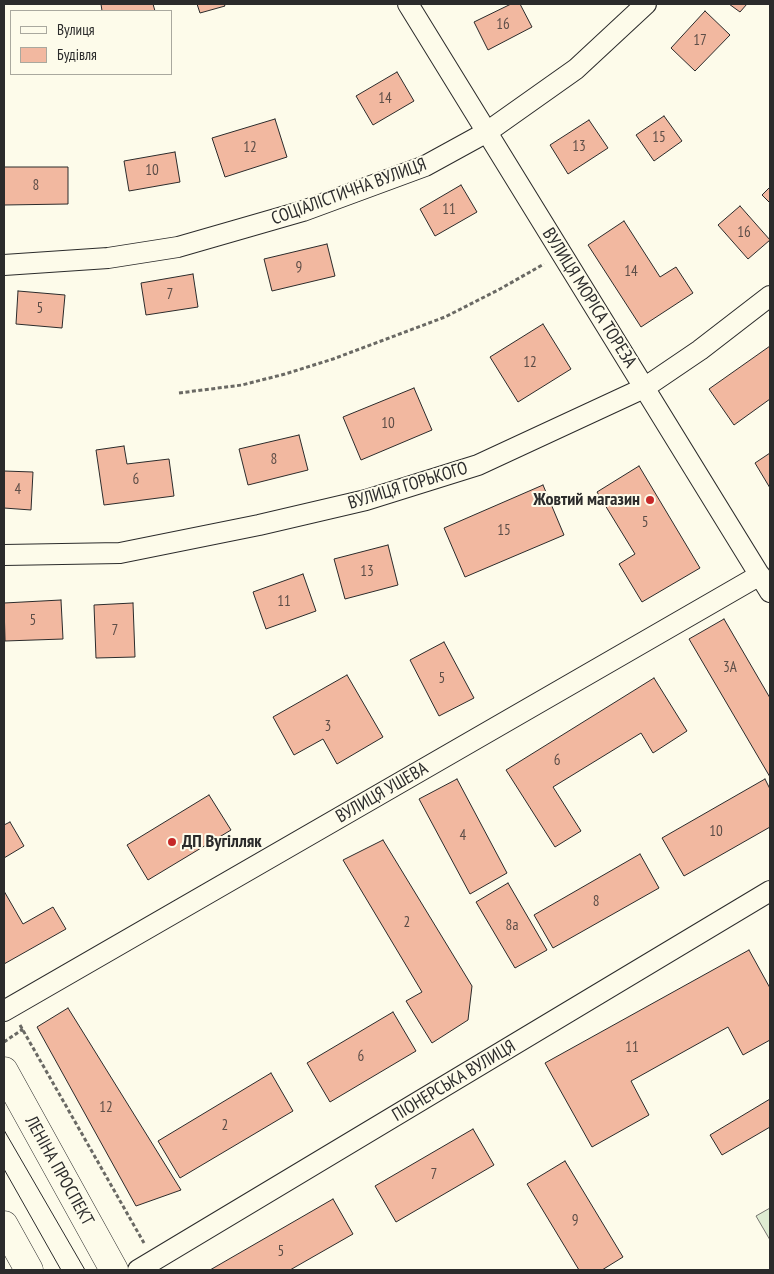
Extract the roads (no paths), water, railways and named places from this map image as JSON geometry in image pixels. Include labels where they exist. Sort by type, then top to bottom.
[{"type":"main road","name":"ЛЕНІНА ПРОСПЕКТ","points":[[4,1071],[114,1270]]},
{"type":"main road","points":[[4,1225],[29,1270]]},
{"type":"street","name":"ВУЛИЦЯ МОРІСА ТОРЕЗА","points":[[408,4],[770,592]]},
{"type":"street","name":"СОЦІАЛІСТИЧНА ВУЛИЦЯ","points":[[4,265],[108,258],[178,247],[304,211],[425,166],[487,132],[576,68],[646,4]]},
{"type":"street","name":"ВУЛИЦЯ ГОРЬКОГО","points":[[4,555],[120,553],[260,525],[366,500],[478,465],[644,388],[700,350],[770,296]]},
{"type":"street","name":"ВУЛИЦЯ УШЕВА","points":[[7,1009],[760,575]]},
{"type":"street","name":"ПІОНЕРСЬКА ВУЛИЦЯ","points":[[146,1266],[770,891]]},
{"type":"tram line","points":[[4,1130],[85,1270]]},
{"type":"tram line","points":[[4,1169],[61,1270]]},
{"type":"place","name":"Жовтий магазин","points":[[650,500]]},
{"type":"place","name":"ДП Вугілляк","points":[[172,842]]}]
